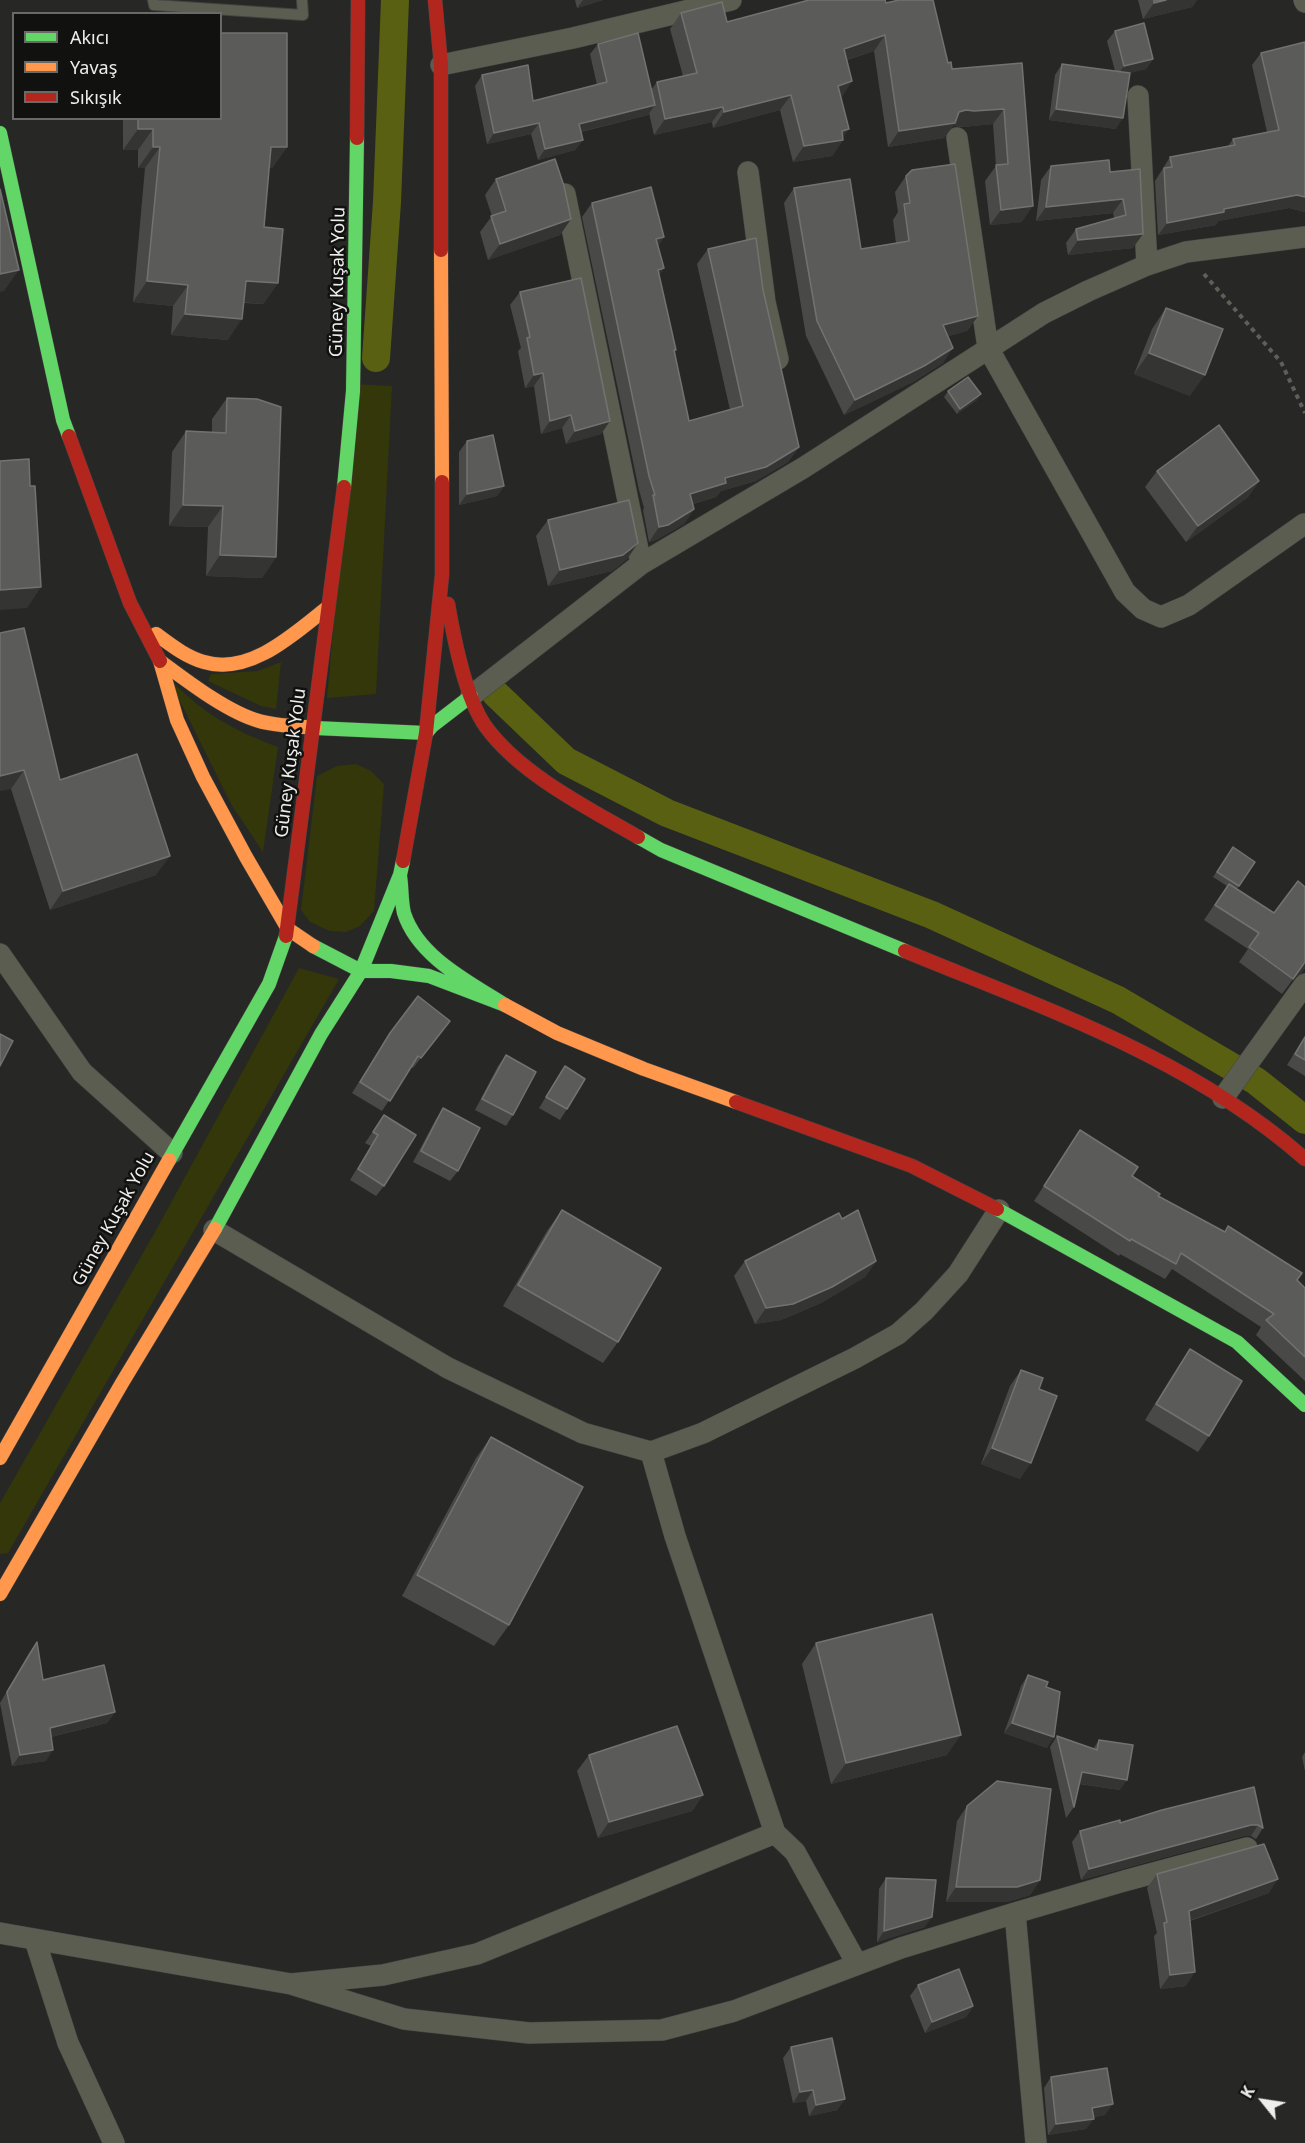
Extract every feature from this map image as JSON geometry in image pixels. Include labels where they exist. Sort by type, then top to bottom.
[{"type":"main road","name":"Güney Kuşak Yolu","points":[[0,1458],[269,984],[288,929],[344,483],[353,391],[357,220],[358,0]]},
{"type":"main road","points":[[1,1591],[214,1230],[321,1035],[361,971],[400,875],[426,733],[442,574],[441,65],[435,0]]},
{"type":"main road","points":[[0,133],[63,420],[130,603],[160,661],[177,720],[203,777],[246,857],[288,929],[315,948],[361,971],[391,971],[429,976],[505,1005]]},
{"type":"main road","points":[[442,574],[454,640],[471,696],[485,726],[517,761],[579,803],[661,850],[1122,1041],[1226,1093],[1305,1159]]},
{"type":"main road","points":[[130,603],[156,633],[187,656],[205,663],[231,665],[268,653],[328,607]]},
{"type":"main road","points":[[160,661],[223,704],[258,720],[314,728],[426,733]]},
{"type":"main road","points":[[426,733],[471,696]]},
{"type":"main road","points":[[400,875],[406,916],[421,942],[449,968],[505,1005],[557,1033],[644,1069],[912,1166],[999,1210],[1237,1342],[1305,1405]]},
{"type":"street","points":[[441,65],[573,38],[731,0]]},
{"type":"street","points":[[1138,96],[1147,265]]},
{"type":"street","points":[[957,138],[988,348],[1125,592],[1143,609],[1161,617],[1189,606],[1304,524]]},
{"type":"street","points":[[748,172],[765,302],[783,379]]},
{"type":"street","points":[[563,186],[641,564]]},
{"type":"street","points":[[471,696],[641,564],[803,468],[1044,313],[1147,265],[1186,252],[1305,237]]},
{"type":"street","points":[[798,446],[803,468]]},
{"type":"street","points":[[0,954],[82,1072],[172,1153]]},
{"type":"street","points":[[1226,1093],[1305,984]]},
{"type":"street","points":[[214,1230],[448,1368],[583,1433],[651,1452],[703,1434],[898,1334],[924,1311],[958,1274],[999,1210]]},
{"type":"street","points":[[651,1452],[675,1536],[775,1833],[795,1852],[857,1964]]},
{"type":"street","points":[[291,1984],[383,1975],[477,1954],[775,1833]]},
{"type":"street","points":[[0,1933],[291,1984],[404,2019],[529,2033],[662,2030],[734,2011],[901,1948],[1124,1881],[1247,1848]]},
{"type":"street","points":[[1015,1913],[1036,2143]]},
{"type":"street","points":[[35,1940],[68,2043],[114,2143]]},
{"type":"lane","points":[[153,0],[154,5],[303,15],[302,0]]},
{"type":"path","points":[[1186,252],[1281,362],[1305,413]]},
{"type":"green space","points":[[355,384],[392,386],[376,694],[327,698]]},
{"type":"green space","points":[[281,662],[276,709],[261,706],[208,681],[211,674],[258,671]]},
{"type":"green space","points":[[168,677],[193,701],[218,719],[278,747],[263,852],[231,804]]},
{"type":"green space","points":[[356,764],[371,771],[384,784],[374,911],[360,926],[346,932],[330,931],[310,922],[301,910],[317,776],[337,766]]},
{"type":"green space","points":[[299,968],[339,979],[8,1553],[0,1554],[0,1503],[155,1232]]},
{"type":"building","points":[[809,0],[885,0],[886,3],[899,0],[933,0],[948,63],[951,62],[952,69],[1022,63],[1033,206],[1001,210],[996,165],[1008,164],[1004,109],[966,110],[959,112],[955,123],[899,131],[885,35],[844,49],[852,81],[838,86],[849,129],[842,131],[843,140],[804,146],[791,95],[724,112],[723,107],[665,119],[657,82],[697,73],[681,13],[722,2],[727,22]]},
{"type":"building","points":[[1144,23],[1153,59],[1124,66],[1115,31]]},
{"type":"building","points":[[222,33],[287,33],[287,147],[271,147],[264,227],[283,229],[278,283],[246,281],[242,319],[185,314],[188,285],[147,281],[160,147],[153,147],[153,129],[138,129],[138,120],[222,120]]},
{"type":"building","points":[[638,33],[655,105],[579,124],[583,140],[545,149],[539,123],[494,133],[482,75],[528,65],[533,101],[607,82],[598,44]]},
{"type":"building","points":[[1305,42],[1305,197],[1297,195],[1167,223],[1164,168],[1172,167],[1170,157],[1235,145],[1233,139],[1279,130],[1261,53]]},
{"type":"building","points":[[1062,64],[1130,73],[1123,118],[1056,109]]},
{"type":"building","points":[[555,159],[571,219],[500,244],[491,216],[506,211],[496,179]]},
{"type":"building","points":[[1109,160],[1110,172],[1140,169],[1143,234],[1078,240],[1076,229],[1126,215],[1123,199],[1046,207],[1051,166]]},
{"type":"building","points":[[955,164],[978,316],[943,325],[953,348],[924,366],[855,400],[817,321],[794,188],[850,179],[861,249],[909,241],[904,204],[910,203],[906,176],[912,170]]},
{"type":"building","points":[[651,187],[664,237],[656,239],[664,268],[658,270],[689,421],[743,406],[708,249],[756,238],[763,290],[799,447],[766,467],[725,478],[726,483],[690,494],[694,509],[668,525],[659,527],[653,495],[655,495],[649,476],[592,203]]},
{"type":"building","points":[[0,189],[19,270],[0,274]]},
{"type":"building","points":[[581,278],[610,421],[575,431],[571,415],[550,421],[543,373],[534,375],[527,338],[530,337],[520,292]]},
{"type":"building","points":[[1166,308],[1223,329],[1205,375],[1149,353]]},
{"type":"building","points":[[968,377],[981,394],[960,409],[948,391]]},
{"type":"building","points":[[227,398],[257,399],[281,407],[276,557],[220,555],[223,506],[183,505],[186,431],[226,433]]},
{"type":"building","points":[[1219,425],[1259,481],[1198,526],[1157,471]]},
{"type":"building","points":[[493,435],[504,486],[467,494],[467,441]]},
{"type":"building","points":[[29,459],[30,486],[35,486],[41,587],[0,590],[0,461]]},
{"type":"building","points":[[629,500],[638,543],[623,555],[560,570],[548,520]]},
{"type":"building","points":[[24,628],[60,780],[137,754],[170,856],[63,891],[24,770],[0,776],[0,633]]},
{"type":"building","points":[[1233,847],[1255,862],[1239,886],[1217,872]]},
{"type":"building","points":[[1298,881],[1305,887],[1305,962],[1293,979],[1249,947],[1259,933],[1215,905],[1229,884],[1274,913]]},
{"type":"building","points":[[418,996],[450,1021],[421,1058],[418,1056],[390,1101],[360,1082],[390,1033]]},
{"type":"building","points":[[0,1034],[13,1041],[0,1066]]},
{"type":"building","points":[[1305,1037],[1305,1060],[1295,1054]]},
{"type":"building","points":[[506,1055],[536,1072],[513,1115],[482,1099]]},
{"type":"building","points":[[565,1066],[585,1079],[567,1109],[546,1097]]},
{"type":"building","points":[[443,1108],[480,1128],[458,1171],[421,1151]]},
{"type":"building","points":[[384,1115],[416,1135],[384,1186],[358,1169],[378,1135],[373,1132]]},
{"type":"building","points":[[1080,1130],[1138,1167],[1132,1176],[1160,1194],[1158,1196],[1225,1232],[1228,1226],[1302,1273],[1297,1280],[1305,1288],[1305,1357],[1266,1320],[1274,1314],[1181,1253],[1176,1264],[1131,1239],[1130,1241],[1044,1186]]},
{"type":"building","points":[[562,1210],[661,1268],[618,1342],[518,1285]]},
{"type":"building","points":[[858,1210],[876,1261],[832,1287],[793,1304],[766,1308],[745,1261],[839,1213],[842,1219]]},
{"type":"building","points":[[1190,1349],[1242,1381],[1209,1436],[1156,1404]]},
{"type":"building","points":[[1021,1370],[1043,1378],[1039,1389],[1057,1396],[1031,1463],[992,1448]]},
{"type":"building","points":[[491,1437],[583,1487],[509,1625],[417,1575]]},
{"type":"building","points":[[932,1614],[961,1735],[846,1763],[816,1643]]},
{"type":"building","points":[[37,1642],[43,1680],[104,1665],[115,1712],[50,1728],[53,1750],[20,1755],[7,1692]]},
{"type":"building","points":[[1028,1675],[1048,1682],[1046,1687],[1060,1692],[1054,1737],[1012,1723]]},
{"type":"building","points":[[677,1726],[703,1795],[609,1822],[589,1755]]},
{"type":"building","points":[[1057,1736],[1097,1750],[1099,1740],[1133,1745],[1127,1780],[1082,1772],[1074,1807]]},
{"type":"building","points":[[997,1781],[1051,1789],[1040,1880],[1017,1887],[956,1887],[967,1806]]},
{"type":"building","points":[[1254,1787],[1263,1828],[1251,1825],[1089,1869],[1080,1831],[1120,1820],[1120,1823]]},
{"type":"building","points":[[1264,1844],[1278,1879],[1189,1911],[1195,1972],[1170,1975],[1164,1923],[1167,1922],[1157,1874]]},
{"type":"building","points":[[886,1878],[936,1880],[932,1917],[884,1931]]},
{"type":"building","points":[[959,1969],[973,2006],[932,2022],[918,1985]]},
{"type":"building","points":[[832,2038],[845,2099],[816,2105],[813,2090],[800,2092],[791,2047]]},
{"type":"building","points":[[1107,2068],[1113,2104],[1092,2108],[1094,2119],[1056,2124],[1051,2077]]},
{"type":"waterway","points":[[376,358],[387,202],[395,0]]},
{"type":"waterway","points":[[496,694],[566,761],[667,813],[932,915],[1118,1000],[1256,1081],[1305,1120]]},
{"type":"traffic: fast","points":[[0,133],[63,420],[69,436]]},
{"type":"traffic: fast","points":[[344,487],[353,391],[357,138]]},
{"type":"traffic: fast","points":[[315,728],[426,733],[471,696]]},
{"type":"traffic: fast","points":[[638,837],[661,850],[905,951]]},
{"type":"traffic: fast","points":[[215,1229],[321,1034],[361,971],[400,875],[403,861]]},
{"type":"traffic: fast","points":[[313,946],[361,971],[391,971],[429,976],[505,1005],[446,967],[421,943],[404,913],[400,876]]},
{"type":"traffic: fast","points":[[169,1160],[269,984],[286,936]]},
{"type":"traffic: fast","points":[[997,1209],[1237,1342],[1305,1405]]},
{"type":"traffic: slow","points":[[441,250],[442,482]]},
{"type":"traffic: slow","points":[[156,634],[197,660],[221,665],[238,663],[255,658],[286,640],[328,607]]},
{"type":"traffic: slow","points":[[313,946],[288,929],[203,777],[177,720],[160,661],[208,695],[247,717],[272,724],[315,728]]},
{"type":"traffic: slow","points":[[505,1005],[557,1033],[644,1069],[736,1102]]},
{"type":"traffic: slow","points":[[0,1458],[169,1160]]},
{"type":"traffic: slow","points":[[0,1594],[122,1383],[215,1229]]},
{"type":"traffic: jam","points":[[357,138],[358,0]]},
{"type":"traffic: jam","points":[[435,0],[441,65],[441,250]]},
{"type":"traffic: jam","points":[[69,436],[130,603],[160,661]]},
{"type":"traffic: jam","points":[[403,861],[426,733],[442,575],[442,482]]},
{"type":"traffic: jam","points":[[286,936],[344,487]]},
{"type":"traffic: jam","points":[[448,604],[466,685],[486,727],[500,744],[536,775],[638,837]]},
{"type":"traffic: jam","points":[[905,951],[1062,1015],[1165,1064],[1214,1092],[1261,1123],[1305,1159]]},
{"type":"traffic: jam","points":[[736,1102],[912,1166],[997,1209]]}]
